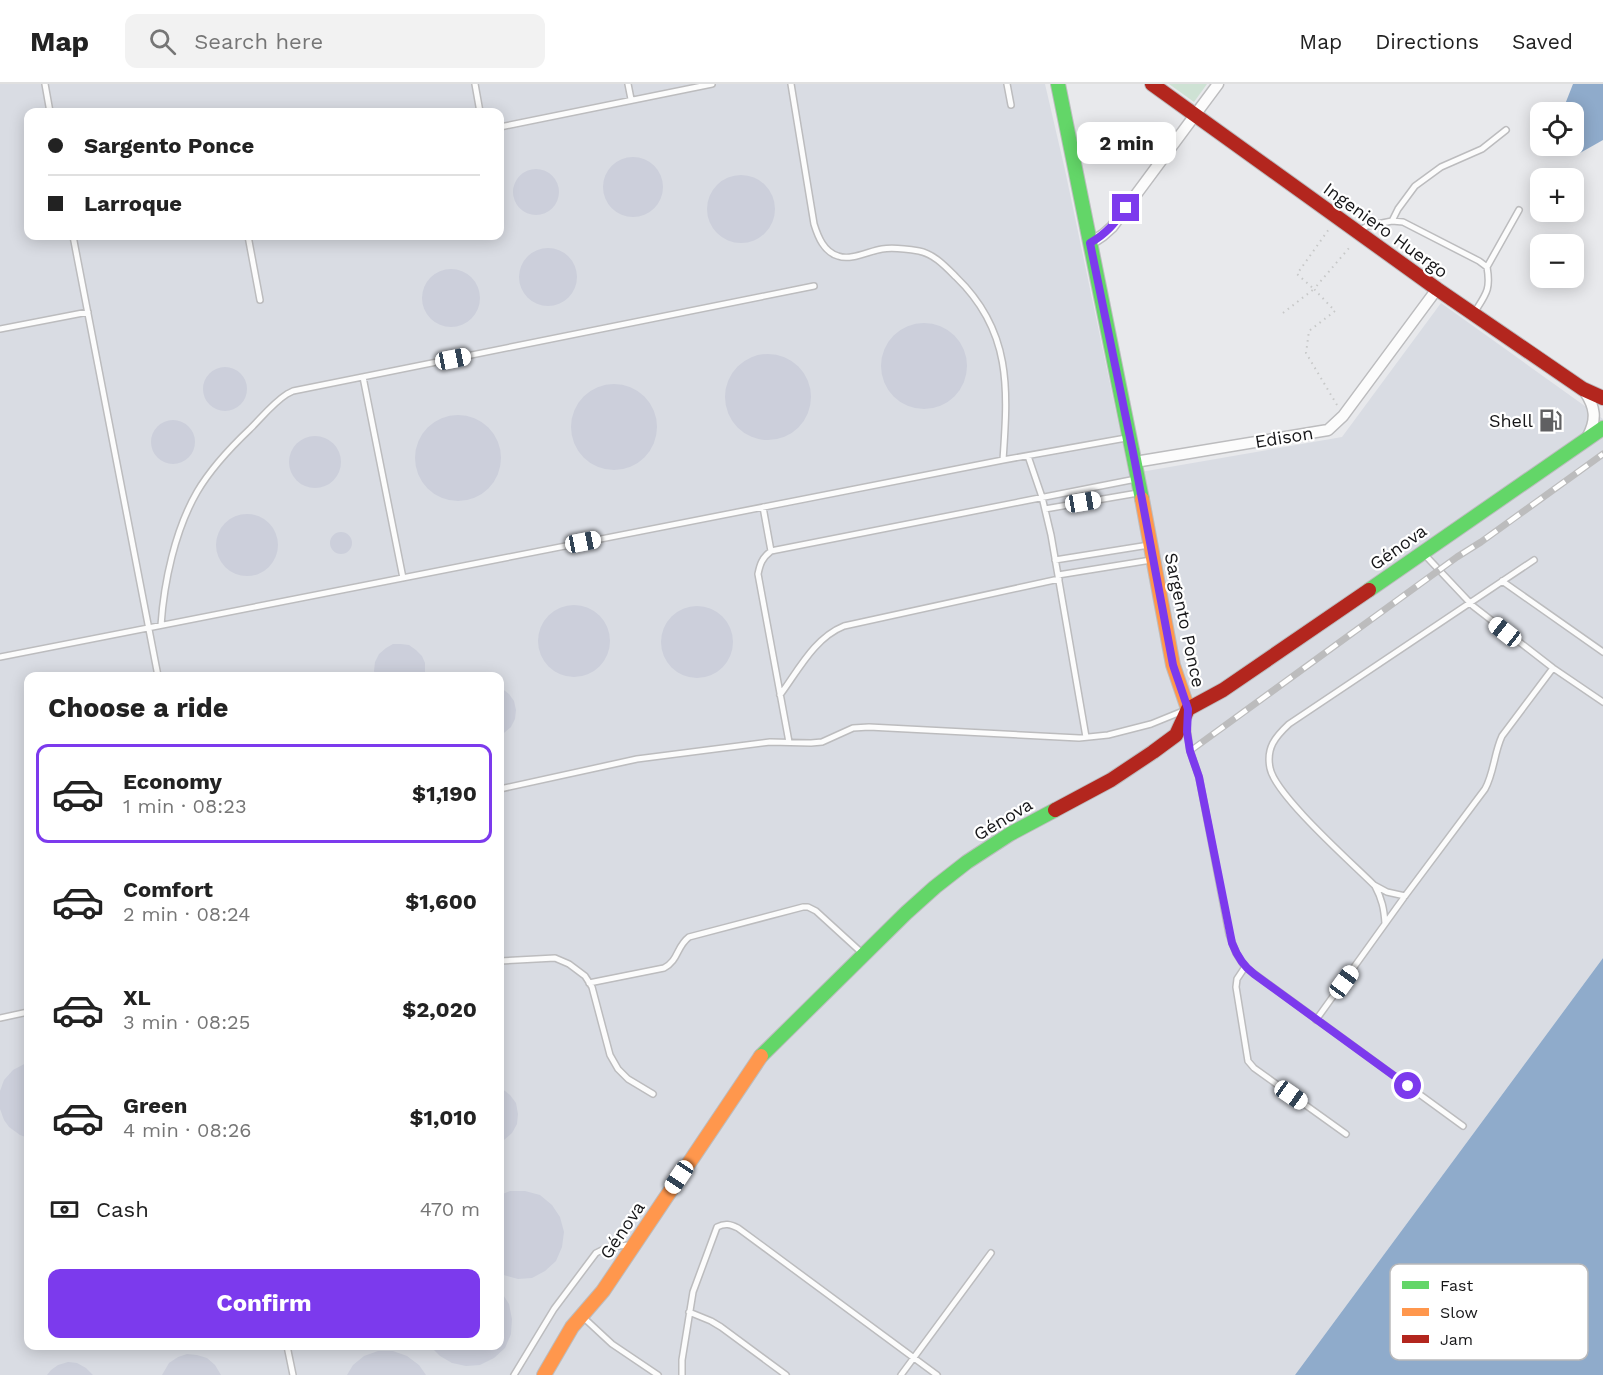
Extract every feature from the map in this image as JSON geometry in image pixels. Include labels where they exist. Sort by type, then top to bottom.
[{"type":"street","name":"Sargento Ponce","points":[[1058,84],[1135,462],[1173,665],[1188,709]]},
{"type":"street","name":"Ingeniero Huergo","points":[[1152,84],[1437,289],[1583,389],[1603,398]]},
{"type":"street","points":[[1090,243],[1112,227],[1218,84]]},
{"type":"street","name":"Edison","points":[[1135,462],[1329,430],[1343,416],[1437,289]]},
{"type":"street","points":[[1583,389],[1591,402],[1594,418],[1586,440]]},
{"type":"street","name":"Génova","points":[[544,1375],[572,1327],[603,1291],[764,1052],[906,913],[967,862],[1010,834],[1133,766],[1176,735],[1188,709],[1223,690],[1603,428]]},
{"type":"lane","points":[[45,84],[49,108]]},
{"type":"lane","points":[[475,84],[479,108]]},
{"type":"lane","points":[[628,84],[631,99]]},
{"type":"lane","points":[[504,126],[712,84]]},
{"type":"lane","points":[[791,84],[814,224],[828,251],[846,258],[883,249],[902,248],[922,252],[944,264],[963,283],[984,314],[993,331],[1005,374],[1003,460]]},
{"type":"lane","points":[[1007,84],[1011,105]]},
{"type":"lane","points":[[1392,221],[1415,186],[1442,167],[1482,149],[1506,130]]},
{"type":"lane","points":[[1473,314],[1488,290],[1487,267],[1519,210]]},
{"type":"lane","points":[[1358,232],[1366,226],[1392,221],[1403,222],[1487,267]]},
{"type":"lane","points":[[74,240],[157,672]]},
{"type":"lane","points":[[249,240],[260,300]]},
{"type":"lane","points":[[161,625],[163,602],[173,557],[183,524],[196,494],[219,461],[286,394],[814,286]]},
{"type":"lane","points":[[0,329],[88,312]]},
{"type":"lane","points":[[363,377],[404,578]]},
{"type":"lane","points":[[0,657],[1130,437]]},
{"type":"lane","points":[[1028,456],[1045,508],[1086,737]]},
{"type":"lane","points":[[789,742],[758,574],[763,557],[771,551],[1042,497],[1139,486]]},
{"type":"lane","points":[[1045,508],[1139,486]]},
{"type":"lane","points":[[763,507],[771,551]]},
{"type":"lane","points":[[1055,560],[1150,544]]},
{"type":"lane","points":[[1423,552],[1470,603],[1553,668],[1603,702]]},
{"type":"lane","points":[[780,695],[818,643],[833,630],[844,626],[1059,577],[1153,560]]},
{"type":"lane","points":[[1385,924],[1381,897],[1374,885],[1293,804],[1277,784],[1270,769],[1272,742],[1289,724],[1534,560]]},
{"type":"lane","points":[[1502,581],[1603,652]]},
{"type":"lane","points":[[1316,1020],[1485,789],[1489,782],[1498,743],[1553,668]]},
{"type":"lane","points":[[504,788],[637,759],[770,742],[822,742],[853,728],[1086,737],[1108,735],[1150,724],[1188,709]]},
{"type":"lane","name":"Sargento Ponce","points":[[1188,709],[1187,732],[1190,751],[1199,777],[1229,934],[1245,968],[1462,1126]]},
{"type":"lane","points":[[1374,885],[1387,892],[1405,896]]},
{"type":"lane","points":[[589,982],[664,969],[671,965],[680,946],[689,937],[803,907],[816,910],[864,954]]},
{"type":"lane","points":[[504,961],[555,958],[569,964],[585,976],[592,987],[610,1055],[618,1069],[628,1079],[653,1094]]},
{"type":"lane","points":[[1245,968],[1236,987],[1248,1061],[1254,1068],[1346,1134]]},
{"type":"lane","points":[[0,1018],[24,1013]]},
{"type":"lane","points":[[682,1375],[682,1360],[693,1292],[717,1227],[731,1224],[937,1375]]},
{"type":"lane","points":[[514,1375],[554,1309],[596,1253],[608,1247],[633,1245]]},
{"type":"lane","points":[[901,1375],[991,1253]]},
{"type":"lane","points":[[689,1312],[711,1321],[786,1375]]},
{"type":"lane","points":[[581,1315],[612,1344],[658,1375]]},
{"type":"lane","points":[[288,1350],[293,1375]]},
{"type":"path","points":[[1329,229],[1297,274],[1335,311],[1309,331],[1306,353],[1343,416]]},
{"type":"path","points":[[1283,313],[1314,289],[1349,248]]},
{"type":"shaded area","points":[[0,84],[1045,84],[1129,474],[1342,437],[1441,303],[1603,419],[1603,958],[1295,1375],[0,1375]]},
{"type":"green space","points":[[1169,84],[1207,84],[1194,102]]},
{"type":"water","points":[[1573,84],[1603,84],[1603,140],[1584,151],[1584,102],[1566,102]]},
{"type":"water","points":[[1603,958],[1603,1375],[1295,1375]]},
{"type":"building","points":[[633,157],[654,166],[663,187],[654,208],[633,217],[612,208],[603,187],[612,166]]},
{"type":"building","points":[[536,169],[552,176],[559,192],[552,208],[536,215],[520,208],[513,192],[520,176]]},
{"type":"building","points":[[741,175],[754,178],[765,185],[772,196],[775,209],[772,222],[765,233],[754,240],[741,243],[728,240],[717,233],[710,222],[707,209],[710,196],[717,185],[728,178]]},
{"type":"building","points":[[542,248],[554,248],[569,256],[577,271],[577,283],[569,298],[554,306],[542,306],[527,298],[519,283],[519,271],[527,256]]},
{"type":"building","points":[[445,269],[457,269],[472,277],[480,292],[480,304],[472,319],[457,327],[445,327],[430,319],[422,304],[422,292],[430,277]]},
{"type":"building","points":[[924,323],[948,330],[960,342],[967,366],[960,390],[948,402],[924,409],[900,402],[888,390],[881,366],[888,342],[900,330]]},
{"type":"building","points":[[768,354],[792,361],[804,373],[811,397],[804,421],[792,433],[768,440],[744,433],[732,421],[725,397],[732,373],[744,361]]},
{"type":"building","points":[[225,367],[240,374],[247,389],[240,404],[225,411],[210,404],[203,389],[210,374]]},
{"type":"building","points":[[614,384],[638,391],[650,403],[657,427],[650,451],[638,463],[614,470],[590,463],[578,451],[571,427],[578,403],[590,391]]},
{"type":"building","points":[[458,415],[482,422],[494,434],[501,458],[494,482],[482,494],[458,501],[434,494],[422,482],[415,458],[422,434],[434,422]]},
{"type":"building","points":[[173,420],[188,427],[195,442],[188,457],[173,464],[158,457],[151,442],[158,427]]},
{"type":"building","points":[[310,436],[320,436],[334,443],[341,462],[334,481],[320,488],[310,488],[300,484],[293,477],[289,467],[289,457],[293,447],[300,440]]},
{"type":"building","points":[[247,514],[264,519],[269,523],[273,528],[278,545],[273,562],[269,567],[264,571],[247,576],[230,571],[225,567],[221,562],[216,545],[221,528],[225,523],[230,519]]},
{"type":"building","points":[[341,532],[349,535],[352,543],[349,551],[341,554],[333,551],[330,543],[333,535]]},
{"type":"building","points":[[574,605],[594,611],[604,621],[610,641],[604,661],[594,671],[574,677],[554,671],[544,661],[538,641],[544,621],[554,611]]},
{"type":"building","points":[[697,606],[717,612],[727,622],[733,642],[727,662],[717,672],[697,678],[677,672],[667,662],[661,642],[667,622],[677,612]]},
{"type":"building","points":[[393,644],[409,645],[422,656],[425,672],[374,672],[375,662],[386,648]]},
{"type":"building","points":[[504,690],[514,701],[516,710],[511,727],[504,733]]},
{"type":"building","points":[[24,1064],[24,1136],[9,1127],[0,1109],[0,1091],[4,1080],[13,1070]]},
{"type":"building","points":[[504,1090],[516,1103],[517,1124],[504,1140]]},
{"type":"building","points":[[525,1191],[540,1195],[552,1205],[560,1217],[564,1232],[562,1247],[556,1261],[545,1271],[532,1278],[518,1279],[504,1275],[504,1193]]},
{"type":"building","points":[[504,1296],[509,1304],[512,1319],[511,1334],[505,1348]]},
{"type":"building","points":[[434,1350],[503,1350],[494,1358],[480,1365],[466,1366],[452,1363]]},
{"type":"building","points":[[378,1351],[393,1351],[407,1356],[419,1365],[426,1375],[347,1375],[353,1365],[364,1356]]},
{"type":"building","points":[[187,1354],[207,1358],[221,1375],[162,1375],[169,1363]]},
{"type":"building","points":[[68,1362],[77,1363],[93,1375],[47,1375],[58,1365]]},
{"type":"railway","points":[[1190,751],[1603,454]]},
{"type":"traffic: fast","points":[[1058,84],[1142,499]]},
{"type":"traffic: fast","points":[[1369,590],[1603,428]]},
{"type":"traffic: fast","points":[[761,1056],[935,887],[967,862],[1010,834],[1055,810]]},
{"type":"traffic: slow","points":[[1142,499],[1173,665],[1188,709]]},
{"type":"traffic: slow","points":[[544,1375],[572,1327],[603,1291],[761,1056]]},
{"type":"traffic: jam","points":[[1152,84],[1437,289],[1583,389],[1603,398]]},
{"type":"traffic: jam","points":[[1055,810],[1111,780],[1153,752],[1176,735],[1188,709],[1223,690],[1369,590]]},
{"type":"place","name":"Shell","points":[[1551,420]]},
{"type":"route","points":[[1126,208],[1112,227],[1090,243],[1135,462],[1173,665],[1188,709],[1187,732],[1190,751],[1199,777],[1229,934],[1245,968],[1408,1086]]}]
